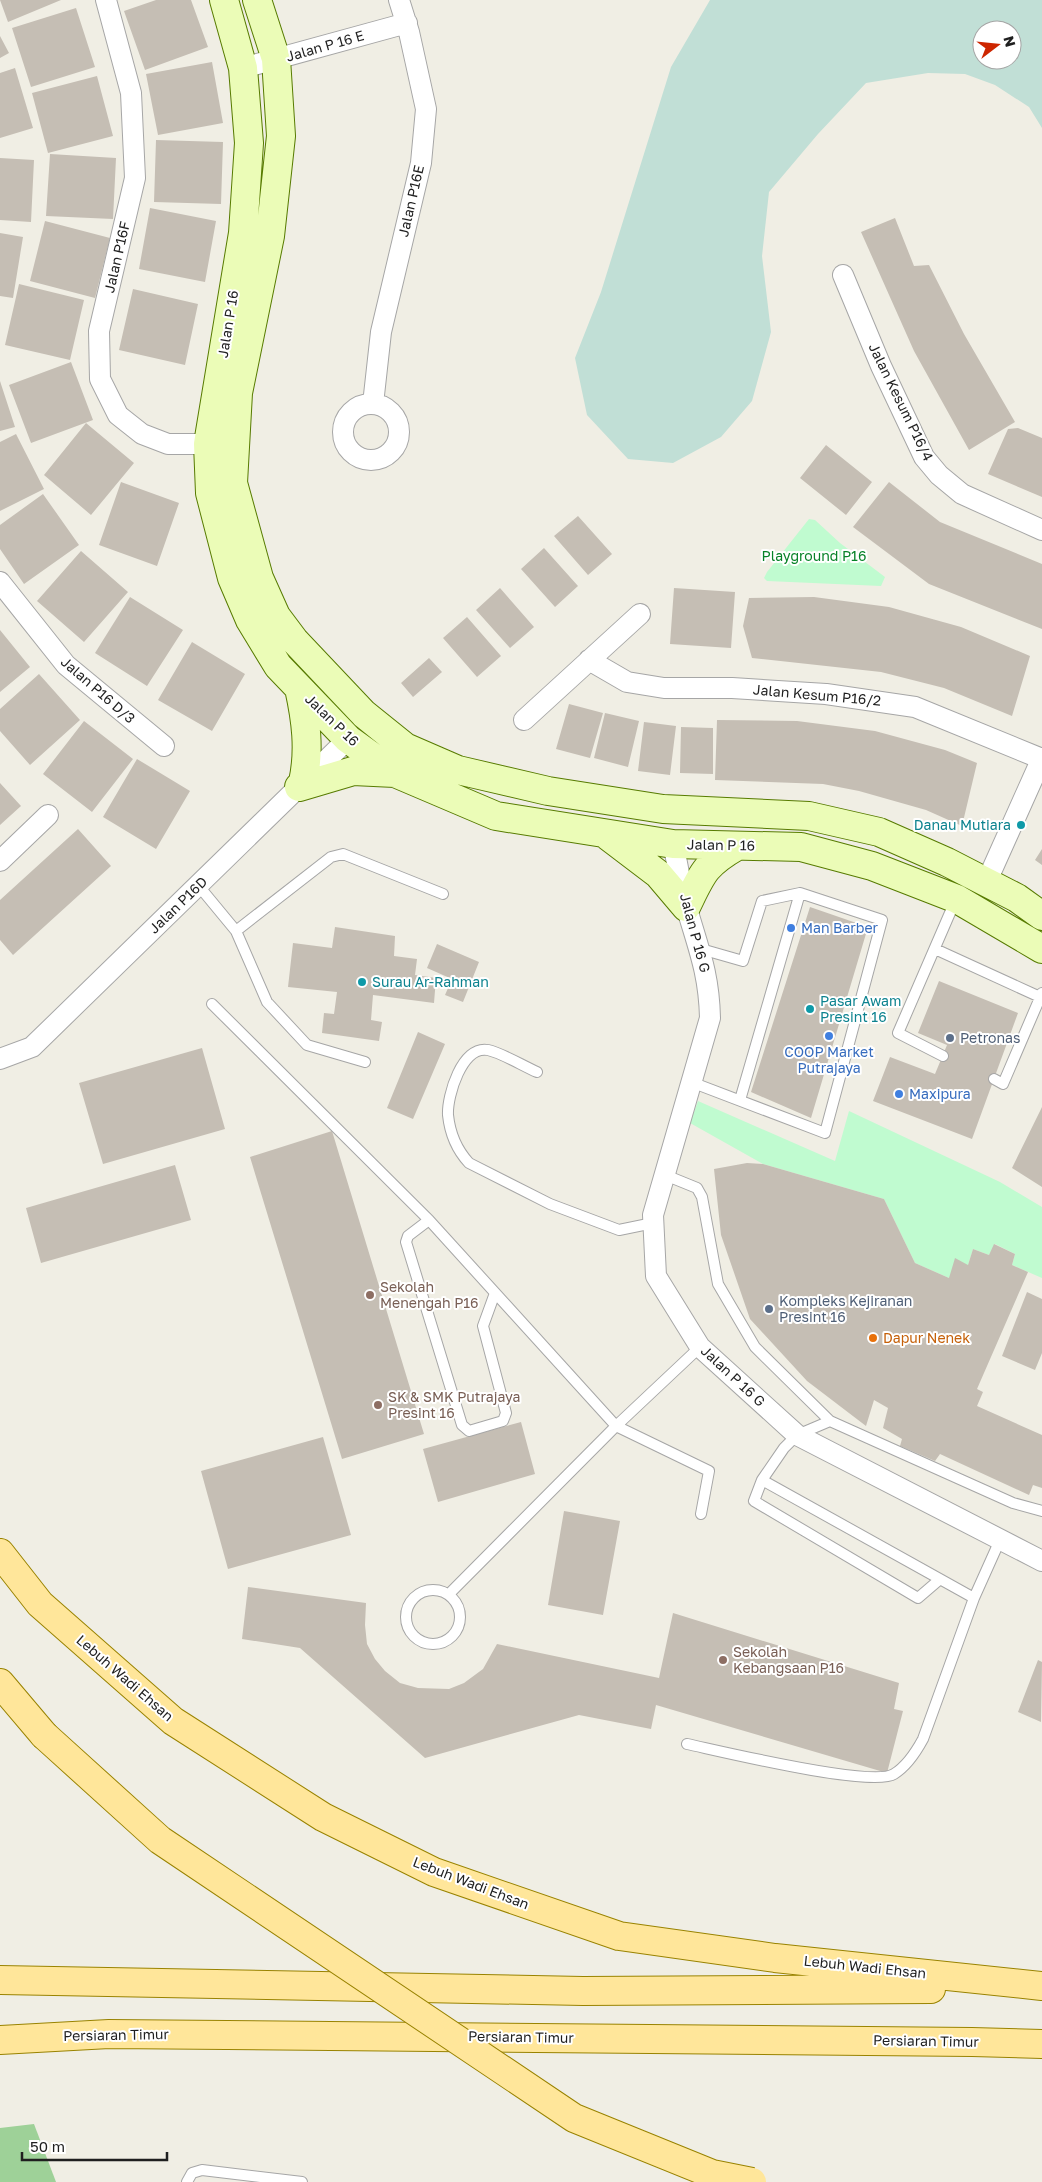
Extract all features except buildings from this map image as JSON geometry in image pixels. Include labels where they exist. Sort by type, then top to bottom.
[{"type":"main road","name":"Lebuh Wadi Ehsan","points":[[0,1553],[40,1604],[173,1720],[323,1817],[434,1872],[619,1936],[774,1958],[1042,1987]]},
{"type":"main road","points":[[0,1683],[44,1736],[160,1840],[574,2118],[712,2174],[752,2182]]},
{"type":"main road","points":[[0,1980],[583,1991],[1042,1987]]},
{"type":"main road","name":"Persiaran Timur","points":[[0,2040],[109,2034],[1042,2044]]},
{"type":"street","name":"Jalan P16F","points":[[106,0],[131,93],[135,178],[100,331],[100,379],[118,414],[142,434],[168,444],[208,444]]},
{"type":"street","name":"Jalan P 16","points":[[224,0],[243,68],[249,143],[243,233],[208,444],[210,493],[232,578],[250,620],[278,666],[348,739],[395,773],[496,816],[673,844],[801,847],[872,866],[956,899],[1042,949]]},
{"type":"street","name":"Jalan P 16","points":[[257,0],[276,59],[281,136],[270,236],[238,393],[233,483],[259,578],[276,616],[294,640],[364,714],[405,747],[458,770],[548,791],[662,809],[809,816],[879,832],[947,862],[986,882],[1016,898],[1042,916]]},
{"type":"street","name":"Jalan P16E","points":[[373,404],[381,332],[420,163],[426,110],[407,22],[399,0]]},
{"type":"street","name":"Jalan P 16 E","points":[[243,68],[407,22]]},
{"type":"street","name":"Jalan Kesum P16/4","points":[[842,275],[881,366],[924,457],[939,475],[962,494],[1042,530]]},
{"type":"street","name":"Jalan P16 D/3","points":[[0,582],[66,665],[164,746]]},
{"type":"street","points":[[524,720],[640,614]]},
{"type":"street","name":"Jalan Kesum P16/2","points":[[589,660],[627,682],[664,688],[732,688],[826,694],[915,707],[1042,758]]},
{"type":"street","points":[[332,680],[347,716],[348,739],[405,747]]},
{"type":"street","points":[[299,688],[306,723],[308,755],[301,785],[353,770],[395,773]]},
{"type":"street","name":"Jalan P16D","points":[[0,1059],[32,1047],[348,739]]},
{"type":"street","points":[[986,882],[1042,758]]},
{"type":"street","points":[[548,791],[652,826],[666,834],[673,844],[698,829],[809,816]]},
{"type":"street","points":[[0,861],[48,815]]},
{"type":"street","points":[[604,833],[658,874],[686,907],[704,871],[718,857],[737,846]]},
{"type":"street","name":"Jalan P 16 G","points":[[673,844],[686,907],[701,949],[709,986],[710,1018],[653,1215],[656,1276],[700,1347],[797,1435],[1042,1560]]},
{"type":"lane","points":[[236,931],[331,857],[342,854],[443,894]]},
{"type":"lane","points":[[198,885],[236,931],[267,1002],[307,1044],[365,1062]]},
{"type":"lane","points":[[691,1082],[824,1133],[882,920],[800,893],[762,900],[743,961],[701,949]]},
{"type":"lane","points":[[740,1100],[800,893]]},
{"type":"lane","points":[[943,1056],[898,1033],[956,899]]},
{"type":"lane","points":[[935,948],[1041,995],[1003,1084],[994,1079]]},
{"type":"lane","points":[[212,1004],[429,1220],[616,1426],[709,1471],[701,1514]]},
{"type":"lane","points":[[537,1072],[488,1050],[478,1051],[467,1059],[454,1082],[448,1114],[452,1134],[460,1153],[469,1164],[550,1204],[618,1230],[653,1223]]},
{"type":"lane","points":[[666,1175],[697,1188],[702,1197],[718,1284],[755,1347],[830,1421],[1013,1503],[1042,1511]]},
{"type":"lane","points":[[429,1220],[408,1236],[406,1242],[462,1425],[469,1431],[503,1421],[506,1413],[482,1326],[495,1293]]},
{"type":"lane","points":[[448,1594],[616,1426],[700,1347]]},
{"type":"lane","points":[[830,1421],[797,1435],[784,1448],[762,1480],[754,1501],[918,1598],[939,1580]]},
{"type":"lane","points":[[762,1480],[974,1598]]},
{"type":"lane","points":[[686,1744],[804,1769],[876,1779],[893,1775],[913,1757],[923,1739],[974,1598],[1000,1540]]},
{"type":"lane","points":[[441,1590],[448,1594],[455,1600],[461,1616],[456,1632],[442,1643],[426,1644],[418,1640],[407,1626],[406,1618],[410,1601],[424,1591],[441,1590]]},
{"type":"lane","points":[[187,2182],[192,2173],[202,2170],[302,2182]]},
{"type":"green space","name":"Playground P16","points":[[809,519],[815,520],[840,543],[885,577],[881,586],[767,581],[764,578],[767,572]]},
{"type":"green space","points":[[698,1101],[835,1161],[849,1111],[1000,1182],[1042,1207],[1042,1278],[1012,1265],[1015,1254],[995,1244],[989,1255],[973,1249],[968,1265],[949,1278],[915,1263],[884,1199],[763,1164],[690,1123]]},
{"type":"green space","points":[[34,2124],[56,2182],[0,2182],[0,2128]]},
{"type":"shaded area","points":[[710,0],[1042,0],[1042,128],[1029,107],[995,85],[965,74],[928,73],[866,83],[818,134],[769,192],[762,256],[771,332],[752,401],[721,437],[673,463],[628,459],[587,415],[575,358],[601,292],[671,67]]},
{"type":"place","name":"Danau Mutiara","points":[[1021,825]]},
{"type":"place","name":"Man Barber","points":[[791,928]]},
{"type":"place","name":"Surau Ar-Rahman","points":[[362,982]]},
{"type":"place","name":"Pasar Awam Presint 16","points":[[810,1009]]},
{"type":"place","name":"COOP Market Putrajaya","points":[[829,1036]]},
{"type":"place","name":"Petronas","points":[[950,1038]]},
{"type":"place","name":"Maxipura","points":[[899,1094]]},
{"type":"place","name":"Sekolah Menengah P16","points":[[370,1295]]},
{"type":"place","name":"Kompleks Kejiranan Presint 16","points":[[769,1309]]},
{"type":"place","name":"Dapur Nenek","points":[[873,1338]]},
{"type":"place","name":"SK & SMK Putrajaya Presint 16","points":[[378,1405]]},
{"type":"place","name":"Sekolah Kebangsaan P16","points":[[723,1660]]}]
